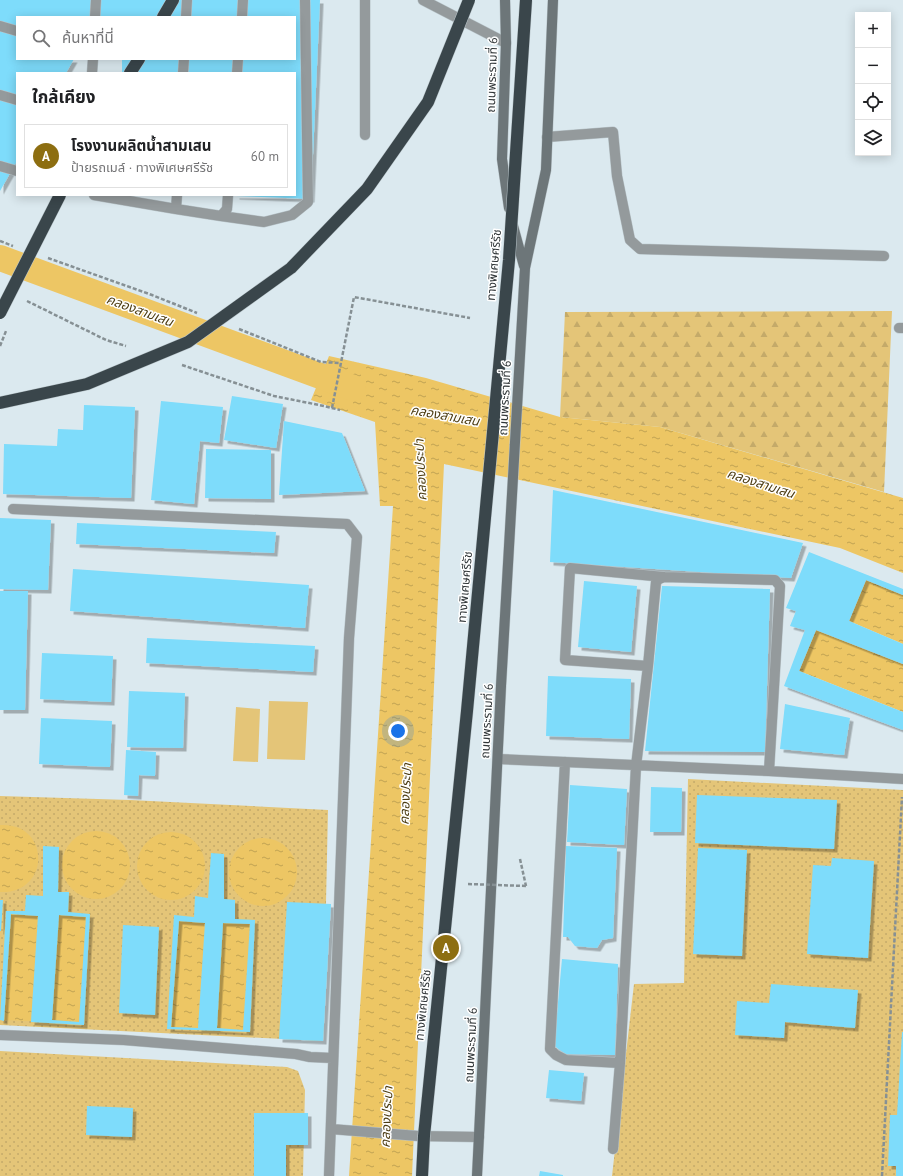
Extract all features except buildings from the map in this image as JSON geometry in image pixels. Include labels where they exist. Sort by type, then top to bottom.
[{"type":"highway","points":[[164,16],[173,0]]},
{"type":"highway","points":[[0,403],[87,384],[188,342],[291,268],[367,189],[428,102],[469,0]]},
{"type":"highway","name":"ทางพิเศษศรีรัช","points":[[422,1176],[424,1136],[467,711],[509,260],[526,0]]},
{"type":"highway","points":[[131,72],[138,60]]},
{"type":"highway","points":[[0,313],[59,196]]},
{"type":"main road","name":"ถนนพระรามที่ 6","points":[[505,0],[506,43],[502,159],[510,214],[525,268]]},
{"type":"main road","name":"ถนนพระรามที่ 6","points":[[477,1176],[525,268],[546,170],[553,0]]},
{"type":"lane","points":[[95,16],[96,0]]},
{"type":"lane","points":[[186,16],[187,0]]},
{"type":"lane","points":[[242,16],[243,0]]},
{"type":"lane","points":[[100,196],[264,222],[292,214],[308,202],[305,0]]},
{"type":"lane","points":[[365,0],[365,135]]},
{"type":"lane","points":[[423,0],[506,43]]},
{"type":"lane","points":[[0,26],[16,31]]},
{"type":"lane","points":[[92,72],[93,60]]},
{"type":"lane","points":[[183,72],[184,60]]},
{"type":"lane","points":[[237,72],[238,60]]},
{"type":"lane","points":[[0,95],[16,100]]},
{"type":"lane","points":[[547,137],[613,132],[617,176],[630,240],[640,249],[884,256]]},
{"type":"lane","points":[[0,166],[16,171]]},
{"type":"lane","points":[[176,209],[177,196]]},
{"type":"lane","points":[[221,216],[227,209],[228,196]]},
{"type":"lane","points":[[13,509],[347,524],[357,537],[349,646],[332,1058],[329,1176]]},
{"type":"lane","points":[[648,666],[565,660],[570,568],[664,577],[775,580],[780,586],[769,771]]},
{"type":"lane","points":[[613,1149],[620,1063],[636,766],[656,582],[664,577]]},
{"type":"lane","points":[[498,759],[769,771],[903,779]]},
{"type":"lane","points":[[565,762],[550,1049],[556,1055],[566,1060],[620,1063]]},
{"type":"lane","points":[[1,1035],[124,1040],[332,1058]]},
{"type":"lane","points":[[331,1129],[418,1136],[479,1137]]},
{"type":"path","points":[[0,241],[14,246]]},
{"type":"path","points":[[43,256],[203,315]]},
{"type":"path","points":[[332,408],[354,297],[470,318]]},
{"type":"path","points":[[233,327],[321,362],[340,363]]},
{"type":"path","points":[[324,406],[340,410]]},
{"type":"path","points":[[882,1176],[903,779]]},
{"type":"path","points":[[466,884],[526,886],[520,859]]},
{"type":"green space","points":[[892,311],[884,492],[660,427],[560,417],[565,312]]},
{"type":"green space","points":[[269,701],[308,702],[305,760],[267,759]]},
{"type":"green space","points":[[236,707],[260,709],[258,762],[233,761]]},
{"type":"green space","points":[[688,779],[903,790],[903,1176],[612,1176],[634,984],[684,983]]},
{"type":"green space","points":[[0,796],[130,800],[328,810],[323,1041],[0,1025]]},
{"type":"green space","points":[[0,1051],[287,1067],[298,1071],[305,1090],[303,1176],[0,1176]]},
{"type":"water","name":"คลองประปา","points":[[329,356],[426,378],[560,417],[660,427],[903,498],[903,573],[840,548],[444,464],[412,1176],[349,1176],[393,506],[380,506],[375,422],[311,400]]},
{"type":"water","points":[[866,580],[903,595],[903,644],[849,621]]},
{"type":"water","points":[[816,630],[903,664],[903,712],[799,671]]},
{"type":"water","points":[[0,825],[17,827],[29,834],[36,845],[38,858],[36,871],[29,882],[17,890],[0,892]]},
{"type":"water","points":[[96,831],[109,834],[120,841],[127,852],[130,865],[127,878],[120,889],[109,896],[96,899],[83,896],[72,889],[65,878],[62,865],[65,852],[72,841],[83,834]]},
{"type":"water","points":[[171,832],[184,835],[195,842],[202,853],[205,866],[202,879],[195,890],[184,897],[171,900],[158,897],[147,890],[140,879],[137,866],[140,853],[147,842],[158,835]]},
{"type":"water","points":[[263,838],[276,841],[287,848],[294,859],[297,872],[294,885],[287,896],[276,903],[263,906],[250,903],[239,896],[232,885],[229,872],[232,859],[239,848],[250,841]]},
{"type":"water","points":[[11,914],[38,916],[31,1021],[4,1020]]},
{"type":"water","points":[[59,915],[86,917],[79,1022],[52,1020]]},
{"type":"water","points":[[179,921],[205,923],[198,1028],[171,1027]]},
{"type":"water","points":[[223,923],[250,924],[243,1030],[217,1028]]},
{"type":"waterway","name":"คลองสามเสน","points":[[0,258],[353,388]]},
{"type":"place","name":"โรงงานผลิตน้ำสามเสน","points":[[446,948]]}]
